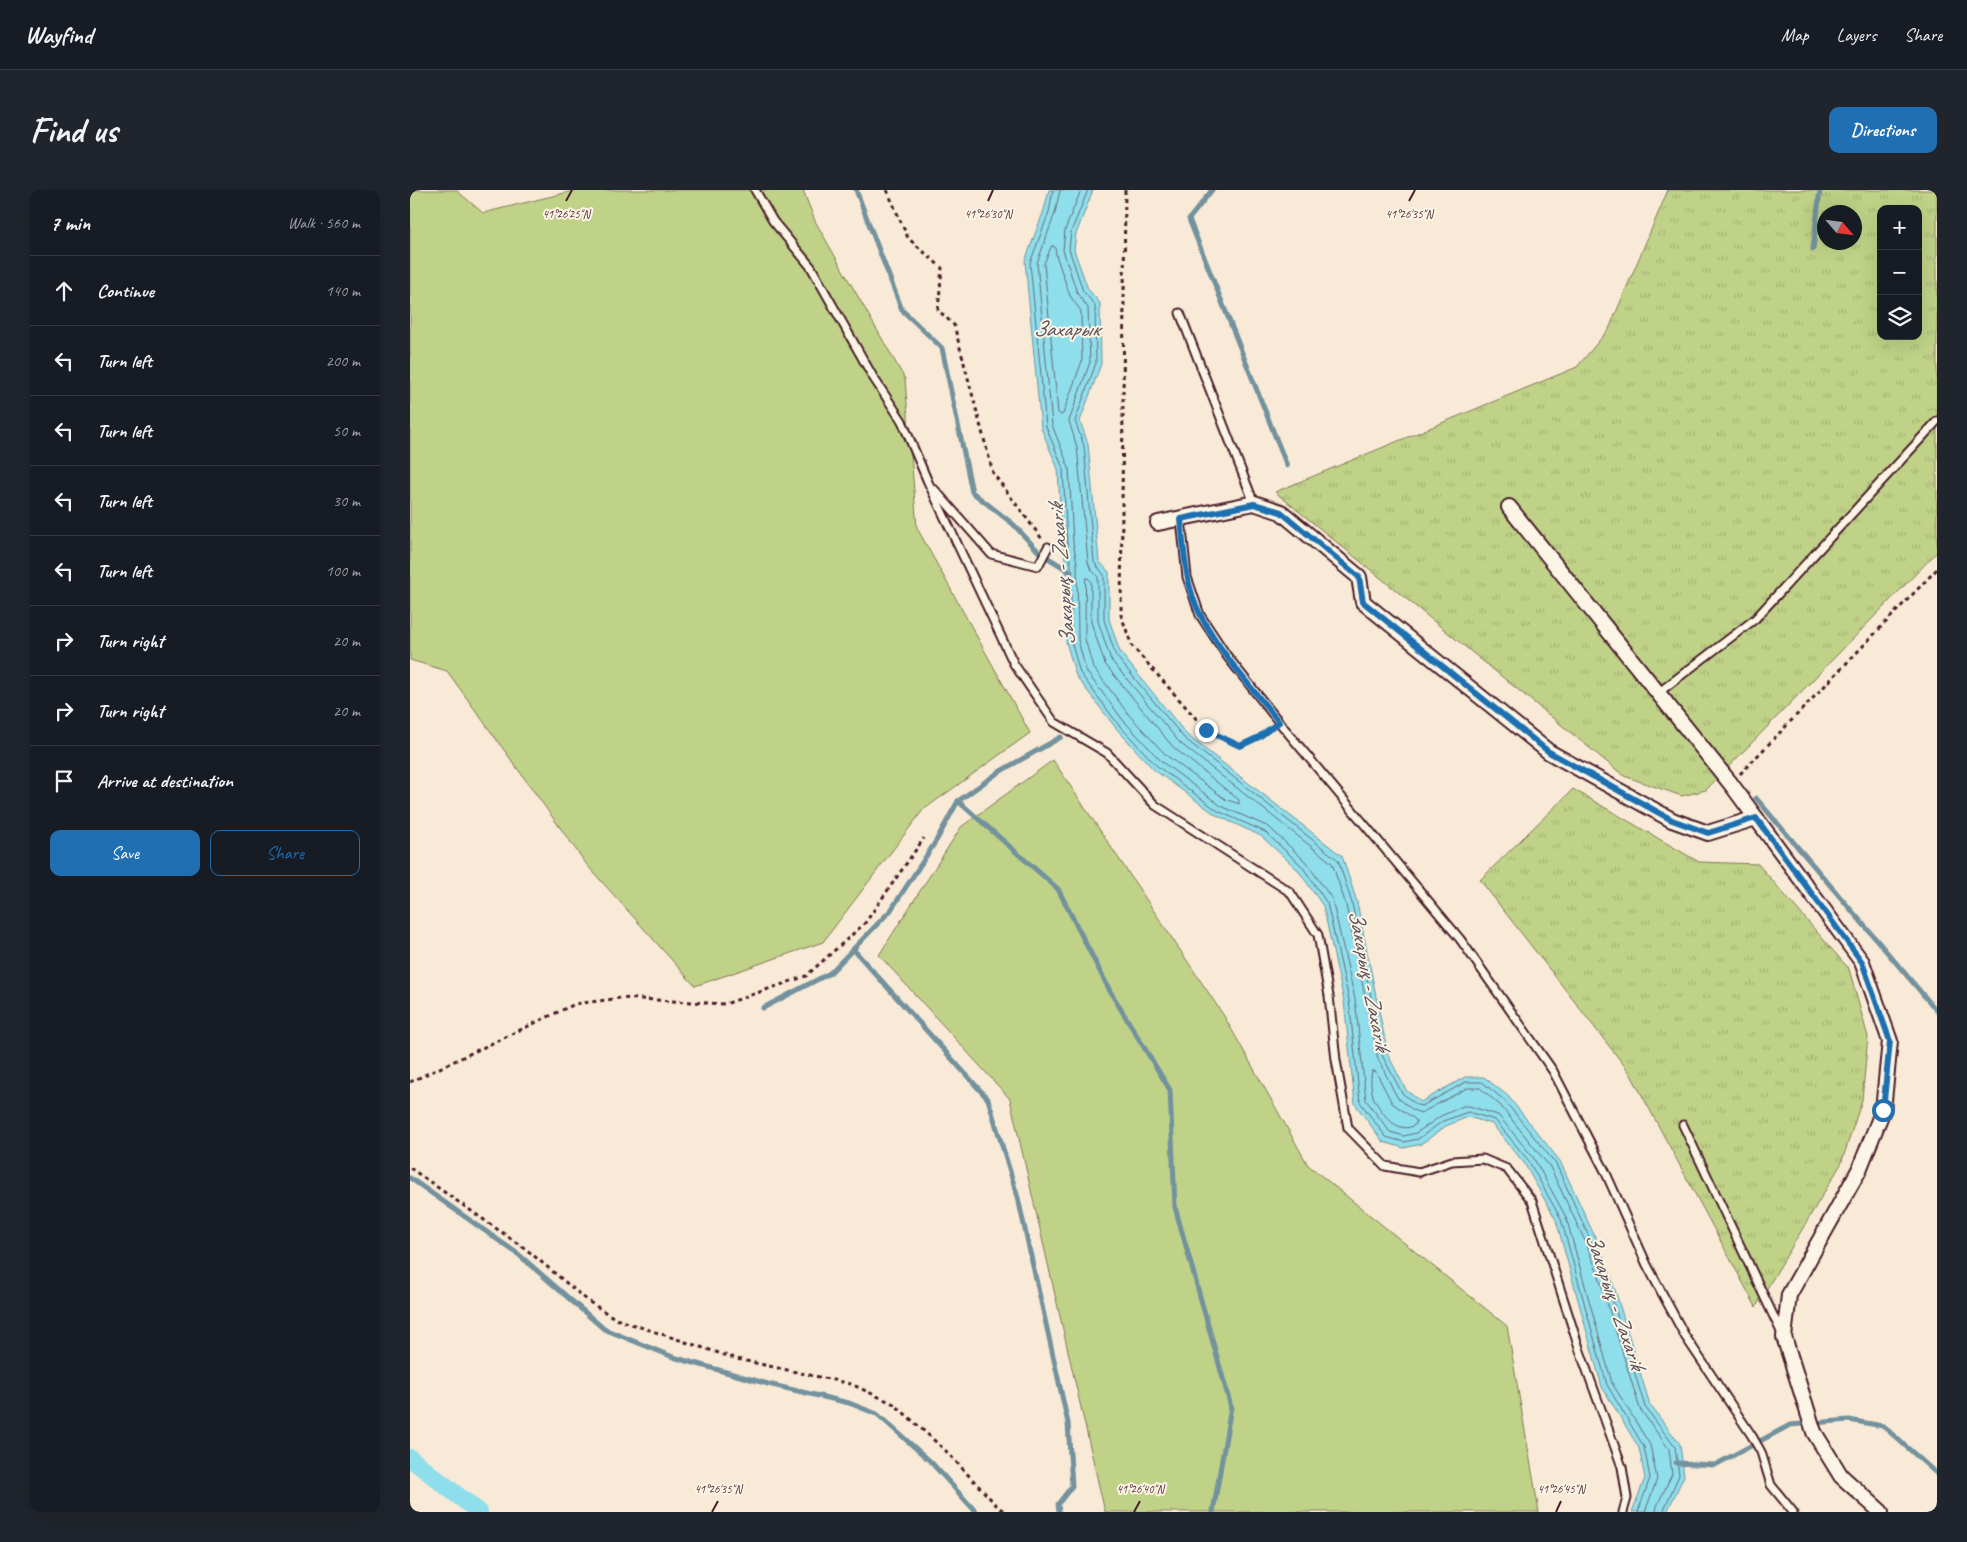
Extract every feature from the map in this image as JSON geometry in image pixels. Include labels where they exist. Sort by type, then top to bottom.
[{"type":"street","points":[[1158,523],[1254,504],[1281,512],[1359,577],[1363,602],[1549,752],[1672,820],[1708,833],[1756,818]]},
{"type":"street","points":[[1509,507],[1731,784],[1862,962],[1890,1041],[1883,1110],[1860,1170],[1789,1295],[1784,1337],[1814,1432],[1841,1476],[1881,1512]]},
{"type":"lane","points":[[755,190],[773,221],[811,267],[873,378],[902,421],[928,482],[1014,664],[1054,722],[1107,753],[1155,805],[1290,892],[1313,927],[1318,935],[1329,996],[1336,1060],[1348,1128],[1385,1166],[1420,1172],[1452,1161],[1483,1159],[1506,1169],[1532,1201],[1580,1351],[1622,1467],[1627,1498],[1624,1512]]},
{"type":"lane","points":[[1180,313],[1254,504]]},
{"type":"lane","points":[[1658,693],[1756,619],[1937,421]]},
{"type":"lane","points":[[928,482],[991,554],[1038,566],[1048,547]]},
{"type":"lane","points":[[1181,519],[1187,577],[1200,615],[1227,656],[1279,722],[1460,939],[1553,1071],[1605,1171],[1647,1265],[1685,1336],[1752,1436],[1761,1452],[1771,1486],[1793,1512]]},
{"type":"lane","points":[[1683,1125],[1784,1337]]},
{"type":"path","points":[[887,190],[908,238],[942,268],[938,310],[954,325],[993,473],[1048,547]]},
{"type":"path","points":[[1125,190],[1121,615],[1132,646],[1206,730],[1240,746],[1259,737],[1279,722]]},
{"type":"path","points":[[1731,784],[1937,569]]},
{"type":"path","points":[[410,1082],[575,1004],[621,998],[726,1004],[806,976],[864,922],[924,838]]},
{"type":"path","points":[[410,1168],[527,1250],[588,1301],[616,1319],[737,1359],[851,1384],[894,1404],[946,1451],[999,1508],[1006,1512]]},
{"type":"green space","points":[[410,190],[456,190],[483,213],[577,190],[803,190],[815,221],[905,379],[917,528],[1030,733],[923,810],[823,942],[695,986],[587,865],[447,671],[410,660]]},
{"type":"green space","points":[[1668,190],[1937,190],[1937,552],[1706,790],[1682,796],[1624,776],[1275,492],[1577,367],[1609,329]]},
{"type":"green space","points":[[1053,760],[1224,1016],[1308,1165],[1507,1326],[1539,1512],[1105,1512],[1010,1099],[879,955],[961,827]]},
{"type":"green space","points":[[1573,789],[1699,862],[1758,864],[1849,969],[1868,1037],[1862,1100],[1841,1164],[1756,1307],[1630,1073],[1480,880]]},
{"type":"water","name":"Захарык","points":[[1049,190],[1093,190],[1076,234],[1074,250],[1088,289],[1100,303],[1101,364],[1080,421],[1088,444],[1099,561],[1109,572],[1109,619],[1120,652],[1187,735],[1342,856],[1357,902],[1388,1055],[1406,1090],[1421,1102],[1465,1077],[1484,1077],[1508,1096],[1560,1161],[1609,1270],[1650,1405],[1680,1444],[1684,1476],[1667,1512],[1632,1512],[1645,1478],[1639,1448],[1602,1387],[1556,1220],[1524,1163],[1492,1124],[1468,1117],[1446,1126],[1421,1144],[1404,1148],[1383,1142],[1355,1104],[1344,1001],[1323,906],[1298,870],[1261,836],[1216,815],[1153,769],[1115,727],[1076,676],[1066,642],[1066,564],[1062,544],[1058,469],[1041,428],[1025,261],[1044,210]]},
{"type":"waterway","name":"Закарық - Zaxarik","points":[[856,190],[902,310],[942,348],[972,492],[1013,524],[1040,553],[1071,572]]},
{"type":"waterway","points":[[1212,190],[1189,219],[1287,466]]},
{"type":"waterway","points":[[1813,249],[1820,190]]},
{"type":"waterway","points":[[763,1008],[830,973],[891,910],[936,841],[958,801],[999,772],[1061,737]]},
{"type":"waterway","points":[[1756,798],[1937,1011]]},
{"type":"waterway","points":[[958,801],[1058,889],[1111,993],[1170,1090],[1175,1207],[1231,1407],[1213,1512]]},
{"type":"waterway","points":[[853,949],[988,1099],[1018,1198],[1068,1423],[1072,1486],[1058,1504],[1059,1512]]},
{"type":"waterway","points":[[410,1178],[518,1254],[604,1329],[673,1357],[768,1384],[849,1403],[877,1414],[930,1461],[976,1512]]},
{"type":"waterway","points":[[1676,1463],[1715,1465],[1790,1425],[1849,1420],[1883,1426],[1937,1474]]},
{"type":"waterway","points":[[410,1458],[479,1512]]},
{"type":"route","points":[[1206,730],[1240,746],[1259,737],[1279,722],[1227,656],[1200,615],[1187,577],[1181,519],[1254,504],[1281,512],[1359,577],[1363,602],[1549,752],[1672,820],[1708,833],[1756,818],[1862,962],[1890,1041],[1883,1110]]}]
